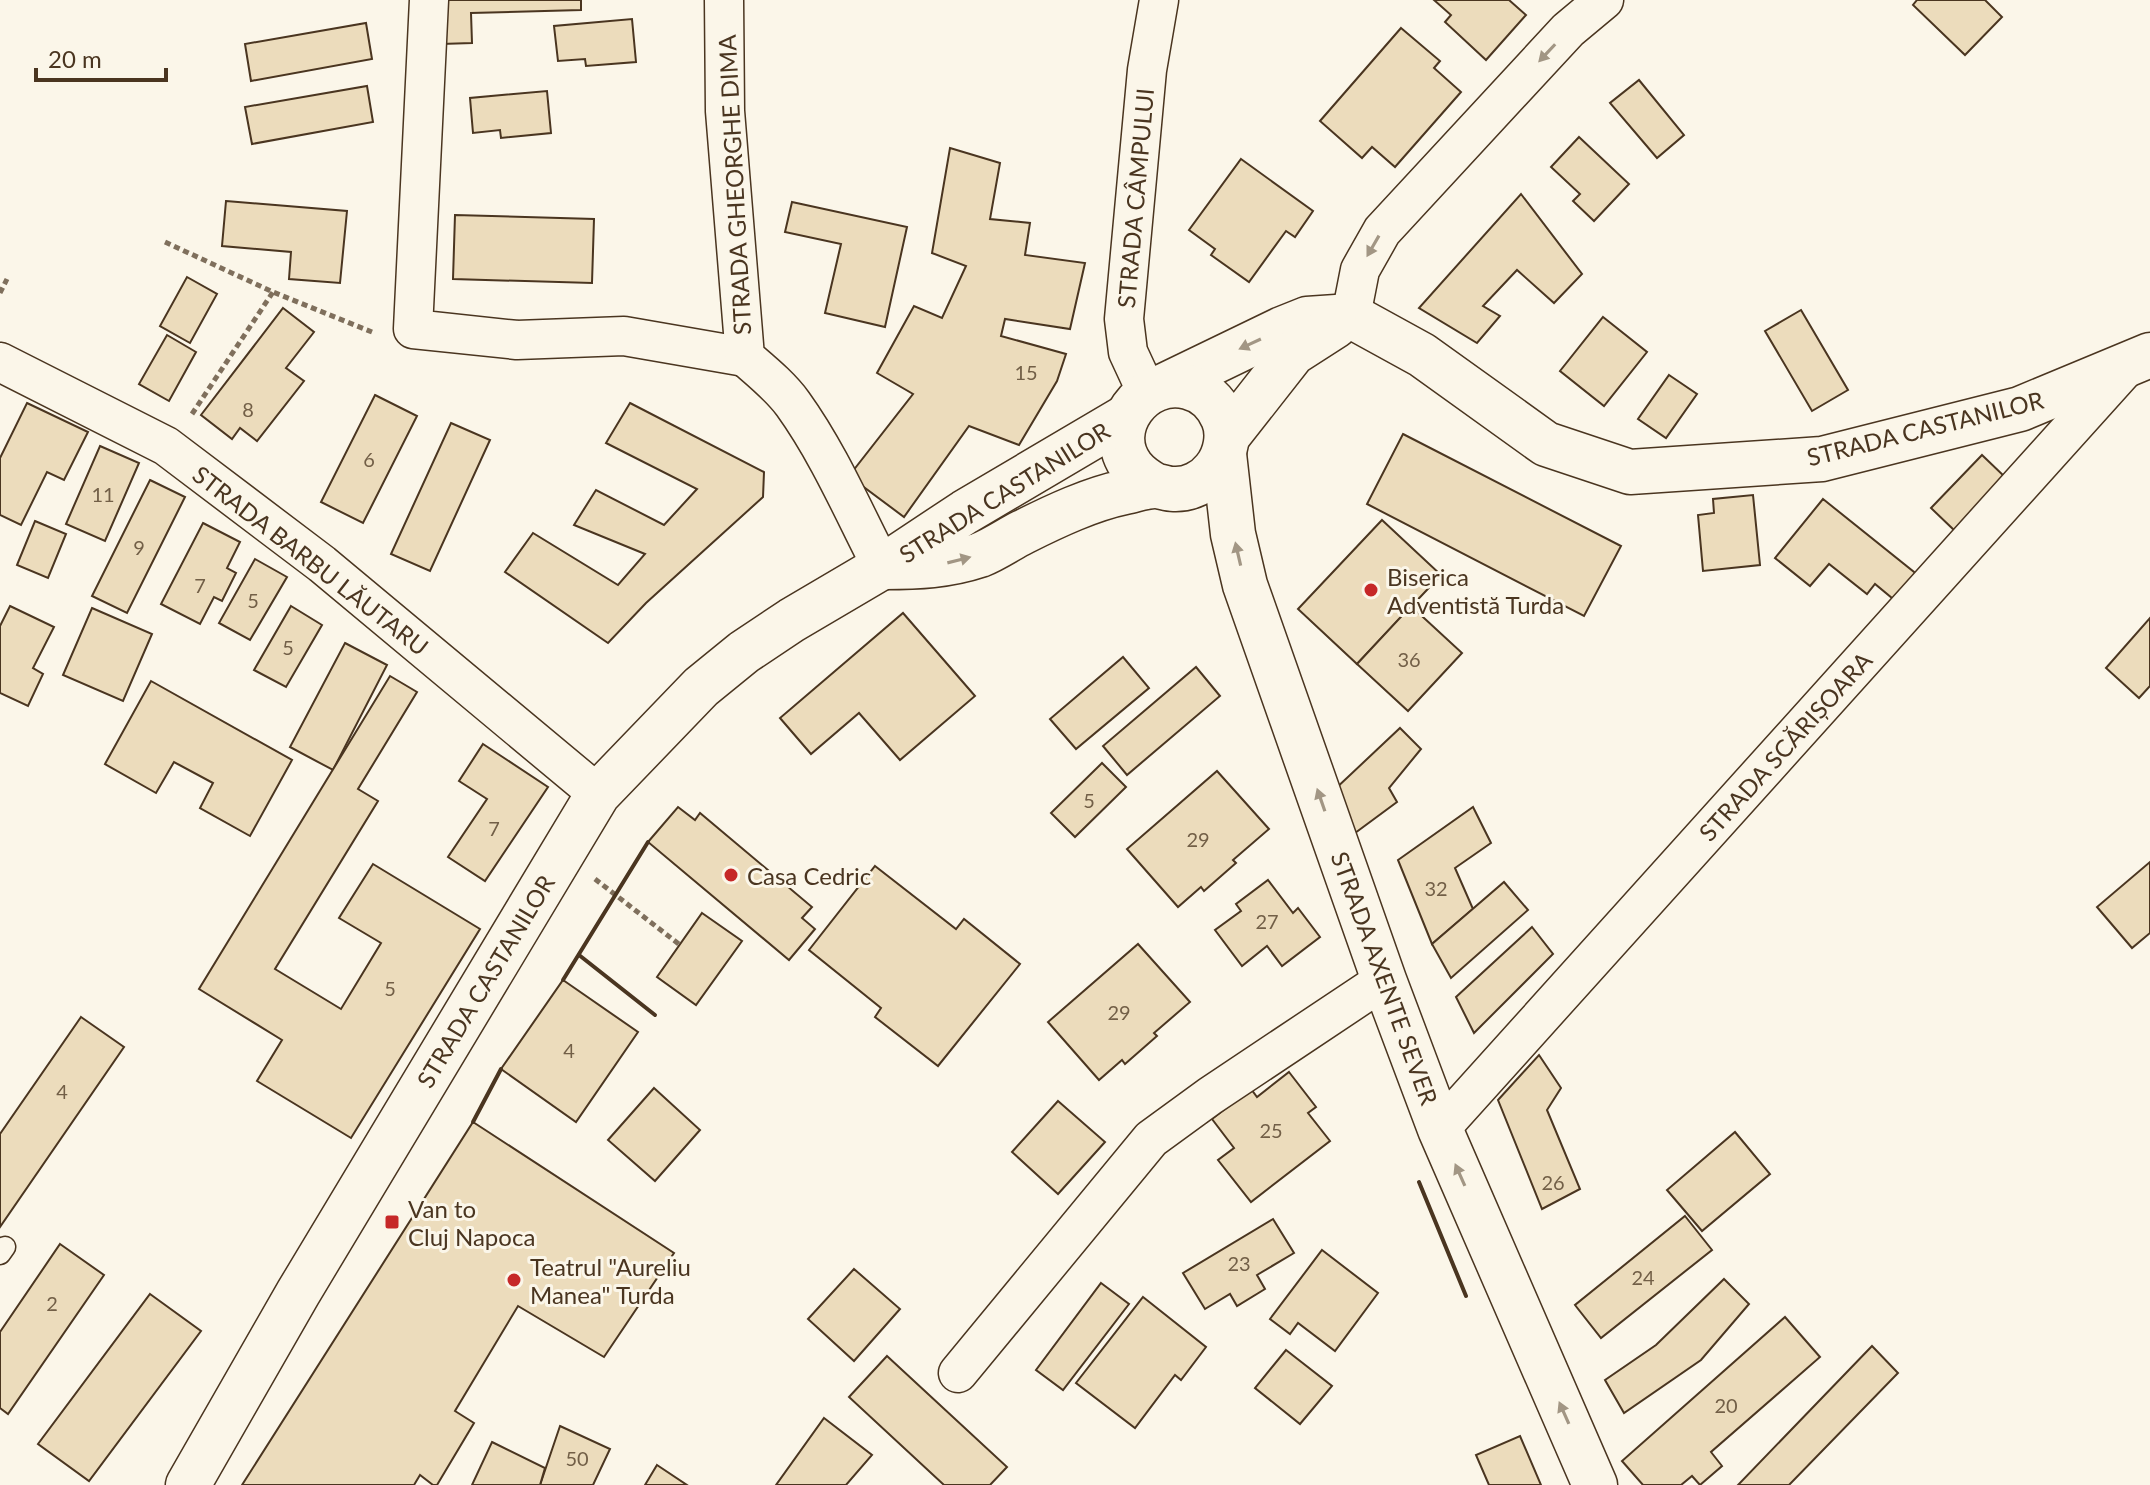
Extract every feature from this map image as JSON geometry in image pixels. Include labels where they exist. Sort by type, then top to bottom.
[{"type":"main road","name":"STRADA CASTANILOR","points":[[1145,399],[1122,434],[1130,466],[1141,478],[1156,486],[1172,489],[1204,481],[1216,469],[1225,445],[1260,392],[1293,353],[1351,316]]},
{"type":"main road","name":"STRADA CASTANILOR","points":[[188,1485],[306,1280],[598,794],[701,687],[734,660],[792,620],[882,567],[1145,399],[1269,335],[1307,319],[1351,316],[1422,355],[1546,444],[1630,472],[1822,459],[2020,409],[2140,359]]},
{"type":"main road","points":[[1145,399],[1179,385],[1208,396],[1224,421],[1225,445]]},
{"type":"main road","name":"STRADA AXENTE SEVER","points":[[1225,445],[1233,534],[1245,585],[1384,980],[1440,1129],[1595,1485]]},
{"type":"main road","name":"STRADA CASTANILOR","points":[[882,567],[930,567],[981,554],[1070,511],[1113,495],[1156,486]]},
{"type":"street","points":[[429,0],[413,329],[517,340],[624,336],[745,357]]},
{"type":"street","name":"STRADA GHEORGHE DIMA","points":[[724,0],[725,111],[745,357],[792,402],[819,445],[882,567]]},
{"type":"street","name":"STRADA CÂMPULUI","points":[[1145,399],[1128,352],[1124,319],[1147,70],[1159,0]]},
{"type":"street","points":[[1351,316],[1360,270],[1382,231],[1568,30],[1604,0]]},
{"type":"street","name":"STRADA SCĂRIȘOARA","points":[[1440,1129],[2140,359]]},
{"type":"street","name":"STRADA BARBU LĂUTARU","points":[[0,362],[166,446],[322,564],[598,794]]},
{"type":"street","points":[[958,1373],[1151,1139],[1384,980]]},
{"type":"path","points":[[165,242],[371,333],[413,329]]},
{"type":"path","points":[[0,293],[7,279]]},
{"type":"path","points":[[166,446],[194,411],[273,292]]},
{"type":"path","points":[[562,854],[680,945]]},
{"type":"building","points":[[440,0],[581,0],[581,10],[471,13],[472,43],[441,44]]},
{"type":"building","points":[[1434,0],[1509,0],[1526,15],[1486,60],[1445,22],[1451,15]]},
{"type":"building","points":[[1917,0],[1985,0],[2002,17],[1965,55],[1913,5]]},
{"type":"building","points":[[632,19],[636,62],[586,66],[585,59],[558,61],[554,26]]},
{"type":"building","points":[[366,23],[372,59],[251,81],[245,44]]},
{"type":"building","points":[[1401,28],[1440,61],[1434,68],[1461,92],[1395,167],[1372,147],[1362,158],[1320,121]]},
{"type":"building","points":[[1639,80],[1684,135],[1657,158],[1610,103]]},
{"type":"building","points":[[367,86],[373,122],[252,144],[245,107]]},
{"type":"building","points":[[547,91],[551,133],[501,138],[500,130],[473,133],[470,98]]},
{"type":"building","points":[[1579,137],[1629,184],[1594,221],[1573,201],[1580,194],[1551,167]]},
{"type":"building","points":[[950,148],[1000,163],[990,219],[1030,223],[1025,255],[1085,263],[1070,329],[1005,319],[1001,336],[1066,354],[1057,381],[1019,445],[969,426],[904,517],[849,476],[913,394],[877,373],[914,306],[942,318],[966,266],[932,253]]},
{"type":"building","points":[[1241,159],[1313,211],[1295,237],[1286,231],[1249,282],[1211,255],[1215,249],[1189,230]]},
{"type":"building","points":[[1521,194],[1582,274],[1554,303],[1517,270],[1483,306],[1500,316],[1477,343],[1419,308]]},
{"type":"building","points":[[226,201],[347,211],[340,283],[289,279],[291,252],[222,246]]},
{"type":"building","points":[[792,202],[907,227],[885,327],[825,313],[841,244],[785,232]]},
{"type":"building","points":[[455,215],[594,219],[592,283],[453,279]]},
{"type":"building","points":[[187,277],[217,294],[190,343],[160,326]]},
{"type":"building","points":[[283,308],[314,332],[286,368],[304,381],[257,441],[240,428],[232,439],[201,415]]},
{"type":"building","points":[[1801,310],[1848,390],[1812,411],[1765,331]]},
{"type":"building","points":[[1603,317],[1647,352],[1604,406],[1560,371]]},
{"type":"building","points":[[167,335],[196,352],[169,401],[139,384]]},
{"type":"building","points":[[1669,375],[1697,394],[1666,438],[1638,419]]},
{"type":"building","points":[[375,395],[417,416],[363,523],[321,502]]},
{"type":"building","points":[[27,403],[88,432],[64,480],[47,472],[21,525],[0,515],[0,458]]},
{"type":"building","points":[[630,403],[764,472],[763,497],[646,603],[608,643],[505,572],[533,533],[618,585],[645,554],[574,525],[596,490],[664,525],[697,489],[606,443]]},
{"type":"building","points":[[451,423],[490,440],[430,571],[391,554]]},
{"type":"building","points":[[1403,434],[1621,546],[1584,616],[1367,504]]},
{"type":"building","points":[[100,446],[139,463],[105,541],[66,524]]},
{"type":"building","points":[[1982,455],[2006,478],[1955,531],[1931,508]]},
{"type":"building","points":[[150,480],[185,497],[127,613],[92,596]]},
{"type":"building","points":[[1753,495],[1760,565],[1703,571],[1698,515],[1714,513],[1713,499]]},
{"type":"building","points":[[1823,499],[1919,576],[1898,603],[1875,584],[1867,594],[1829,564],[1810,586],[1775,558]]},
{"type":"building","name":"Biserica Adventistă Turda","points":[[1382,520],[1441,575],[1357,664],[1298,609]]},
{"type":"building","points":[[35,521],[66,534],[48,578],[17,565]]},
{"type":"building","points":[[203,523],[240,542],[227,568],[236,573],[222,601],[214,597],[200,624],[161,604]]},
{"type":"building","points":[[255,559],[287,577],[250,640],[219,623]]},
{"type":"building","points":[[10,606],[54,627],[33,668],[43,674],[28,706],[0,693],[0,626]]},
{"type":"building","points":[[291,606],[322,625],[286,687],[254,670]]},
{"type":"building","points":[[1411,606],[1462,653],[1408,711],[1357,664]]},
{"type":"building","points":[[92,608],[152,634],[123,701],[63,675]]},
{"type":"building","points":[[903,613],[975,696],[900,760],[859,713],[811,754],[780,718]]},
{"type":"building","points":[[2150,618],[2150,686],[2139,698],[2106,668]]},
{"type":"building","points":[[345,643],[387,665],[333,770],[290,747]]},
{"type":"building","points":[[1123,657],[1149,688],[1076,749],[1050,719]]},
{"type":"building","points":[[1196,667],[1220,696],[1127,775],[1103,746]]},
{"type":"building","points":[[390,676],[417,692],[358,789],[378,801],[275,969],[341,1009],[381,943],[339,918],[373,864],[480,929],[351,1138],[257,1081],[282,1040],[199,989]]},
{"type":"building","points":[[151,681],[292,760],[250,836],[200,808],[213,783],[174,762],[156,793],[105,764]]},
{"type":"building","points":[[1400,728],[1421,749],[1389,788],[1397,802],[1351,836],[1332,792]]},
{"type":"building","points":[[483,744],[548,787],[485,881],[448,857],[487,799],[459,781]]},
{"type":"building","points":[[1102,763],[1126,787],[1075,837],[1051,813]]},
{"type":"building","points":[[1217,771],[1269,829],[1233,860],[1236,863],[1204,891],[1201,887],[1178,907],[1127,849]]},
{"type":"building","points":[[678,807],[695,820],[700,813],[812,907],[802,918],[815,929],[789,960],[648,842]]},
{"type":"building","points":[[1473,807],[1491,843],[1455,868],[1473,909],[1432,944],[1398,860]]},
{"type":"building","points":[[2150,862],[2150,933],[2132,948],[2097,907]]},
{"type":"building","points":[[875,866],[956,929],[964,919],[1020,964],[938,1066],[875,1017],[881,1008],[809,950]]},
{"type":"building","points":[[1268,880],[1293,913],[1298,908],[1320,937],[1282,966],[1267,946],[1242,966],[1215,930],[1241,911],[1236,904]]},
{"type":"building","points":[[1504,882],[1528,910],[1451,978],[1432,944]]},
{"type":"building","points":[[702,913],[742,941],[696,1005],[657,977]]},
{"type":"building","points":[[1532,927],[1553,954],[1474,1033],[1456,997]]},
{"type":"building","points":[[1138,944],[1190,1002],[1154,1033],[1157,1036],[1125,1064],[1122,1060],[1099,1080],[1048,1022]]},
{"type":"building","points":[[563,980],[638,1032],[576,1122],[501,1069]]},
{"type":"building","points":[[81,1017],[124,1047],[0,1227],[0,1134]]},
{"type":"building","points":[[1539,1055],[1561,1088],[1547,1110],[1580,1189],[1542,1209],[1498,1100]]},
{"type":"building","points":[[1289,1072],[1316,1107],[1308,1113],[1330,1141],[1251,1202],[1218,1160],[1234,1148],[1212,1119],[1251,1089],[1257,1097]]},
{"type":"building","points":[[654,1088],[700,1130],[655,1181],[608,1140]]},
{"type":"building","points":[[1058,1101],[1105,1142],[1058,1194],[1012,1152]]},
{"type":"building","name":"Teatrul \"Aureliu Manea\" Turda","points":[[473,1122],[674,1253],[604,1357],[518,1306],[455,1411],[474,1423],[437,1485],[420,1475],[414,1485],[242,1485]]},
{"type":"building","points":[[1735,1132],[1770,1174],[1702,1231],[1667,1190]]},
{"type":"building","points":[[1685,1216],[1712,1250],[1601,1338],[1575,1305]]},
{"type":"building","points":[[1273,1219],[1294,1253],[1257,1275],[1265,1289],[1237,1306],[1230,1294],[1205,1309],[1183,1273]]},
{"type":"building","points":[[60,1244],[104,1275],[8,1414],[0,1408],[0,1332]]},
{"type":"building","points":[[1322,1250],[1378,1293],[1335,1351],[1298,1323],[1290,1334],[1270,1319]]},
{"type":"building","points":[[854,1269],[900,1309],[854,1361],[808,1319]]},
{"type":"building","points":[[1724,1279],[1749,1304],[1701,1360],[1624,1413],[1605,1380],[1656,1345]]},
{"type":"building","points":[[1101,1283],[1129,1304],[1063,1390],[1036,1370]]},
{"type":"building","points":[[150,1294],[201,1331],[89,1481],[38,1444]]},
{"type":"building","points":[[1143,1297],[1206,1347],[1181,1380],[1175,1375],[1135,1428],[1076,1383]]},
{"type":"building","points":[[1785,1317],[1820,1357],[1711,1452],[1722,1466],[1700,1485],[1692,1476],[1681,1485],[1643,1485],[1622,1461]]},
{"type":"building","points":[[1872,1346],[1898,1373],[1789,1485],[1738,1485]]},
{"type":"building","points":[[1286,1350],[1332,1386],[1300,1424],[1255,1388]]},
{"type":"building","points":[[887,1356],[1007,1467],[990,1485],[944,1485],[849,1397]]},
{"type":"building","points":[[824,1418],[872,1455],[846,1485],[776,1485]]},
{"type":"building","points":[[560,1426],[610,1449],[593,1485],[540,1485]]},
{"type":"building","points":[[1520,1436],[1541,1485],[1489,1485],[1476,1455]]},
{"type":"building","points":[[492,1442],[545,1468],[540,1485],[472,1485]]},
{"type":"building","points":[[657,1465],[687,1485],[645,1485]]},
{"type":"wall","points":[[563,980],[648,842]]},
{"type":"wall","points":[[579,955],[655,1015]]},
{"type":"wall","points":[[473,1122],[501,1069]]},
{"type":"wall","points":[[1419,1182],[1466,1296]]},
{"type":"place","name":"Biserica Adventistă Turda","points":[[1371,590]]},
{"type":"place","name":"Casa Cedric","points":[[731,875]]},
{"type":"place","name":"Van to Cluj Napoca","points":[[392,1222]]},
{"type":"place","name":"Teatrul \"Aureliu Manea\" Turda","points":[[514,1280]]}]
